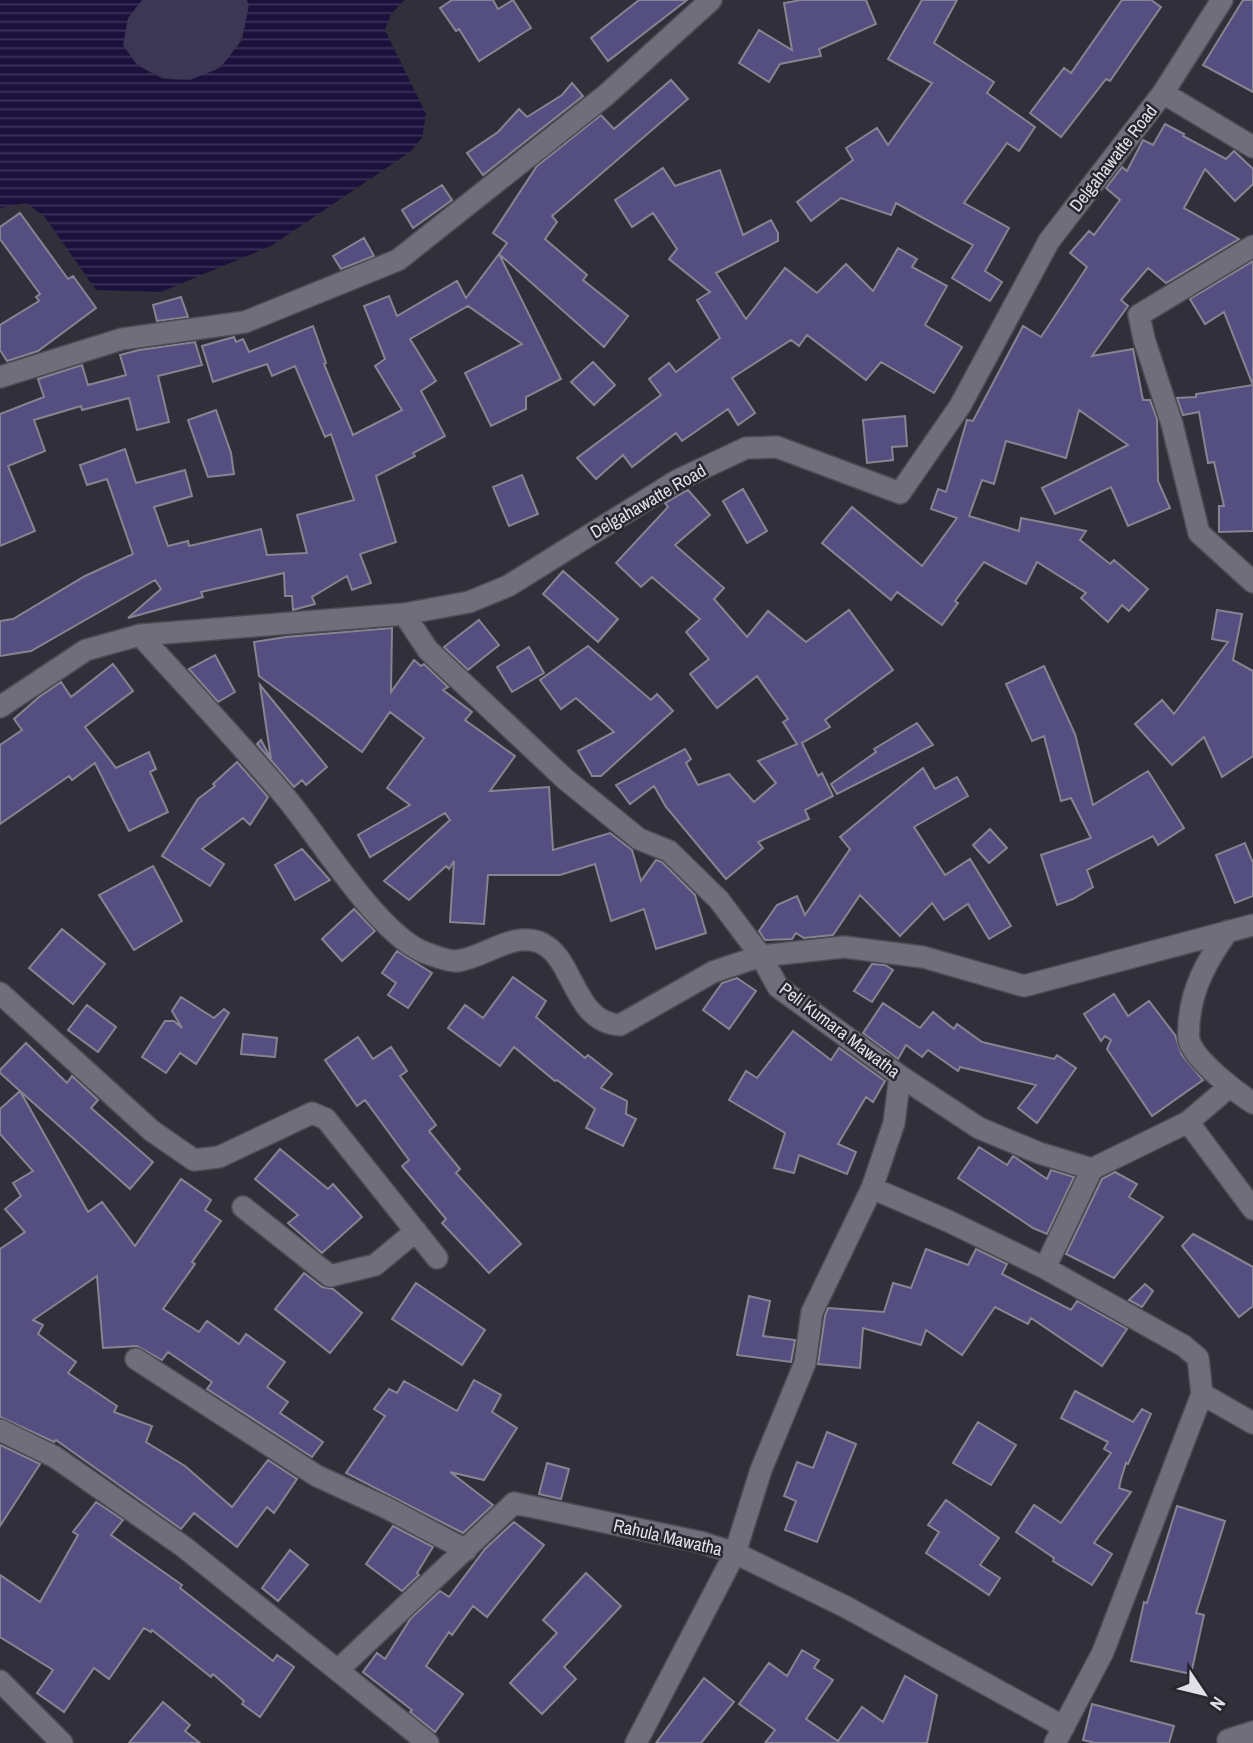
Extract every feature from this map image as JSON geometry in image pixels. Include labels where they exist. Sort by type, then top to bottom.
[{"type":"street","points":[[0,377],[122,339],[245,322],[398,260],[606,95],[711,0]]},
{"type":"street","name":"Delgahawatte Road","points":[[0,707],[86,650],[140,635],[404,614],[469,602],[509,586],[678,480],[746,448],[777,447],[900,494],[960,406],[1049,241],[1163,93],[1222,0]]},
{"type":"street","points":[[1163,93],[1253,147]]},
{"type":"street","points":[[1253,246],[1139,315],[1144,340],[1172,424],[1199,533],[1253,582]]},
{"type":"street","name":"Peli Kumara Mawatha","points":[[404,614],[428,650],[565,779],[639,839],[668,851],[719,900],[761,956],[778,987],[900,1076],[979,1128],[1039,1153],[1092,1170]]},
{"type":"street","points":[[140,635],[284,795],[347,878],[396,936],[424,953],[456,961],[521,939],[538,942],[551,949],[594,1016],[607,1024],[620,1025],[713,972],[761,956],[844,947],[923,957],[1024,986],[1253,925]]},
{"type":"street","points":[[1228,931],[1207,960],[1190,1005],[1188,1039],[1195,1051],[1229,1087],[1253,1103]]},
{"type":"street","points":[[0,993],[152,1131],[194,1160],[219,1157],[312,1113],[326,1119],[437,1258]]},
{"type":"street","points":[[636,1743],[735,1553],[761,1470],[805,1363],[812,1312],[872,1188],[894,1122],[900,1076]]},
{"type":"street","points":[[1045,1268],[1092,1170],[1188,1122],[1229,1087]]},
{"type":"street","points":[[1188,1122],[1253,1209]]},
{"type":"street","points":[[872,1188],[1045,1268],[1184,1346],[1198,1358],[1202,1394],[1103,1652],[1059,1735]]},
{"type":"street","points":[[243,1208],[330,1276],[375,1265],[415,1231]]},
{"type":"street","points":[[136,1359],[317,1476],[466,1549]]},
{"type":"street","points":[[1202,1394],[1253,1423]]},
{"type":"street","points":[[0,1430],[55,1457],[184,1546],[428,1743]]},
{"type":"street","name":"Rahula Mawatha","points":[[339,1670],[514,1503],[700,1542],[735,1553],[846,1607],[1059,1735]]},
{"type":"street","points":[[0,1681],[62,1743]]},
{"type":"street","points":[[1228,1740],[1253,1732]]},
{"type":"shaded area","points":[[0,0],[142,0],[128,18],[123,45],[137,65],[163,79],[190,80],[220,68],[242,40],[249,5],[247,0],[405,0],[391,14],[385,30],[426,114],[422,138],[410,152],[271,246],[161,292],[96,290],[44,216],[26,203],[0,208]]},
{"type":"shaded area","points":[[142,0],[247,0],[248,10],[240,39],[232,54],[220,66],[206,75],[175,79],[157,75],[140,66],[123,45],[128,18]]},
{"type":"building","points":[[452,0],[493,0],[498,9],[513,0],[531,28],[479,61],[459,29],[456,31],[440,8]]},
{"type":"building","points":[[639,0],[687,0],[608,61],[591,38]]},
{"type":"building","points":[[801,0],[866,0],[876,24],[819,49],[821,56],[780,64],[769,82],[739,63],[759,30],[792,50],[784,3]]},
{"type":"building","points":[[922,0],[957,0],[934,43],[994,82],[987,93],[1035,127],[1019,151],[1007,143],[964,203],[1009,228],[985,271],[1002,282],[990,301],[952,278],[973,245],[896,203],[891,215],[841,198],[811,221],[797,202],[853,160],[846,148],[877,128],[888,145],[932,83],[888,59]]},
{"type":"building","points":[[1122,0],[1151,0],[1161,7],[1110,81],[1106,79],[1061,137],[1030,113],[1064,68],[1071,73]]},
{"type":"building","points":[[1243,0],[1253,0],[1253,92],[1203,65]]},
{"type":"building","points":[[671,80],[688,99],[552,216],[557,222],[545,239],[587,275],[583,280],[628,316],[604,347],[499,254],[507,243],[493,233],[537,166],[601,115],[614,129]]},
{"type":"building","points":[[572,83],[583,96],[483,175],[467,153],[498,132],[519,109],[527,117],[562,95]]},
{"type":"building","points":[[1165,124],[1226,159],[1234,151],[1253,169],[1253,184],[1235,201],[1205,169],[1184,208],[1239,239],[1166,283],[1148,268],[1121,300],[1128,306],[1092,356],[1133,349],[1143,400],[1150,400],[1157,419],[1158,481],[1170,508],[1128,526],[1111,487],[1055,514],[1042,488],[1128,445],[1079,410],[1066,458],[1006,441],[994,484],[982,480],[969,516],[1019,531],[1021,518],[1086,531],[1080,540],[1110,564],[1114,560],[1148,589],[1129,611],[1122,605],[1108,622],[1081,598],[1086,593],[1037,562],[1026,584],[984,562],[955,601],[958,603],[942,625],[897,592],[891,600],[822,543],[852,507],[922,566],[957,518],[931,509],[938,489],[946,492],[967,420],[973,421],[1023,326],[1041,337],[1087,267],[1070,253],[1089,231],[1094,235],[1120,200],[1106,188],[1122,167],[1127,171],[1143,140],[1153,145]]},
{"type":"building","points":[[663,168],[675,186],[720,170],[743,235],[771,220],[778,233],[778,241],[716,273],[746,319],[785,268],[817,293],[846,264],[873,291],[898,248],[917,259],[912,267],[947,286],[925,325],[962,347],[934,393],[881,362],[866,380],[807,335],[799,346],[791,340],[732,378],[755,413],[738,425],[728,409],[682,441],[676,433],[632,467],[623,455],[596,479],[577,458],[661,395],[649,379],[669,363],[676,372],[720,338],[697,300],[710,292],[669,259],[677,249],[653,213],[632,227],[615,200]]},
{"type":"building","points":[[442,185],[452,200],[413,228],[402,210]]},
{"type":"building","points":[[20,213],[68,279],[73,276],[96,308],[38,351],[7,361],[0,350],[0,325],[39,301],[36,297],[40,294],[0,239],[0,227]]},
{"type":"building","points":[[364,238],[374,256],[341,269],[333,256]]},
{"type":"building","points":[[499,254],[561,379],[526,397],[526,409],[491,426],[465,373],[522,344],[468,306],[410,339],[436,381],[421,391],[445,436],[413,453],[415,456],[376,476],[396,542],[360,554],[371,583],[352,590],[347,576],[312,597],[315,604],[293,610],[292,596],[285,596],[284,573],[201,592],[203,597],[128,618],[161,589],[155,580],[31,651],[0,656],[0,621],[13,619],[85,576],[133,554],[107,479],[87,485],[80,465],[125,449],[136,483],[185,470],[192,496],[154,507],[168,546],[188,541],[189,546],[261,529],[267,555],[307,553],[297,515],[354,500],[331,434],[325,437],[295,366],[272,376],[267,364],[213,382],[202,346],[234,337],[236,342],[243,339],[249,352],[313,326],[326,363],[324,364],[353,435],[402,410],[375,366],[385,359],[364,306],[389,296],[397,316],[457,281],[466,298]]},
{"type":"building","points":[[1253,261],[1252,383],[1224,312],[1205,324],[1190,299]]},
{"type":"building","points":[[181,297],[188,317],[157,321],[153,305]]},
{"type":"building","points":[[195,342],[202,365],[158,376],[169,422],[137,430],[129,398],[82,410],[81,406],[34,420],[45,451],[8,466],[35,531],[0,546],[0,414],[44,397],[38,379],[82,365],[88,385],[126,375],[120,355]]},
{"type":"building","points":[[593,362],[615,385],[594,405],[571,382]]},
{"type":"building","points":[[1253,385],[1253,531],[1219,532],[1219,506],[1224,506],[1214,462],[1208,463],[1199,412],[1183,415],[1177,398],[1196,397],[1196,394]]},
{"type":"building","points":[[216,410],[231,453],[234,474],[208,477],[188,420]]},
{"type":"building","points":[[905,416],[907,446],[892,447],[893,460],[867,463],[863,420]]},
{"type":"building","points":[[522,475],[538,514],[509,526],[493,487]]},
{"type":"building","points":[[743,489],[767,531],[747,543],[723,501]]},
{"type":"building","points":[[688,490],[710,515],[675,545],[724,588],[714,599],[747,637],[768,611],[806,642],[849,610],[893,670],[825,720],[830,727],[802,743],[818,776],[822,773],[833,796],[805,810],[809,819],[758,842],[763,848],[726,879],[666,807],[654,786],[630,804],[616,785],[685,749],[691,759],[686,763],[698,785],[729,774],[754,802],[776,783],[758,761],[797,744],[783,722],[788,719],[757,676],[717,708],[690,674],[709,659],[686,632],[700,619],[652,577],[641,587],[616,563],[668,507],[665,503]]},
{"type":"building","points":[[563,571],[618,619],[598,642],[543,594]]},
{"type":"building","points":[[1217,610],[1242,614],[1233,660],[1253,671],[1253,756],[1222,777],[1204,737],[1172,765],[1135,724],[1162,700],[1174,714],[1228,642],[1212,639]]},
{"type":"building","points":[[479,620],[499,645],[468,670],[444,647]]},
{"type":"building","points":[[392,628],[391,692],[414,660],[421,666],[424,664],[448,687],[443,690],[472,712],[465,720],[515,756],[490,791],[549,787],[553,850],[610,833],[632,850],[641,881],[656,860],[662,862],[695,895],[706,933],[656,949],[644,909],[611,921],[595,864],[560,875],[488,875],[484,924],[450,922],[454,861],[449,869],[446,866],[409,900],[384,881],[450,820],[445,813],[370,857],[358,835],[410,805],[387,788],[424,738],[390,712],[362,752],[259,676],[254,642]]},
{"type":"building","points":[[588,646],[651,700],[657,694],[673,711],[601,776],[592,776],[578,751],[614,732],[576,698],[561,709],[540,680]]},
{"type":"building","points":[[529,647],[544,673],[512,692],[497,667]]},
{"type":"building","points":[[215,655],[235,692],[218,702],[189,669]]},
{"type":"building","points":[[113,664],[133,691],[85,727],[116,768],[149,752],[156,769],[150,772],[168,812],[129,831],[95,763],[72,780],[69,776],[0,824],[0,745],[22,730],[14,719],[61,682],[71,697]]},
{"type":"building","points":[[1044,666],[1075,734],[1093,805],[1148,771],[1184,828],[1158,845],[1153,836],[1087,870],[1093,887],[1057,905],[1041,855],[1091,838],[1071,798],[1061,801],[1044,736],[1032,741],[1006,684]]},
{"type":"building","points":[[260,685],[327,767],[306,785],[302,780],[294,787],[257,744],[261,740],[271,759]]},
{"type":"building","points":[[917,723],[933,745],[837,794],[831,784],[876,752],[874,749]]},
{"type":"building","points":[[237,762],[268,797],[250,825],[243,818],[202,849],[224,864],[210,886],[162,856],[198,799],[215,786],[213,784]]},
{"type":"building","points":[[923,768],[935,789],[957,777],[968,796],[914,827],[945,875],[970,859],[1011,926],[989,939],[968,904],[944,920],[932,903],[900,936],[860,895],[833,935],[804,938],[796,933],[792,939],[765,940],[759,931],[777,905],[797,896],[805,915],[850,849],[840,837]]},
{"type":"building","points":[[990,829],[1007,848],[989,863],[973,845]]},
{"type":"building","points":[[1245,843],[1253,863],[1253,896],[1235,903],[1216,855]]},
{"type":"building","points":[[302,849],[330,880],[295,900],[275,865]]},
{"type":"building","points":[[153,866],[182,921],[134,950],[99,895]]},
{"type":"building","points":[[354,909],[375,931],[342,961],[322,939]]},
{"type":"building","points":[[62,929],[105,964],[73,1004],[29,968]]},
{"type":"building","points":[[397,951],[432,973],[408,1008],[388,995],[396,983],[382,973]]},
{"type":"building","points":[[872,964],[885,965],[893,970],[872,1002],[854,991]]},
{"type":"building","points":[[513,977],[546,1001],[536,1017],[585,1058],[588,1055],[612,1074],[601,1088],[627,1101],[626,1114],[636,1119],[623,1146],[586,1128],[595,1109],[514,1047],[500,1066],[448,1028],[465,1005],[483,1018]]},
{"type":"building","points":[[737,978],[756,991],[729,1029],[703,1010],[722,983]]},
{"type":"building","points":[[1114,994],[1128,1016],[1149,1001],[1175,1035],[1182,1055],[1203,1080],[1152,1116],[1107,1049],[1111,1040],[1105,1036],[1101,1041],[1084,1014]]},
{"type":"building","points":[[181,997],[214,1018],[224,1009],[229,1013],[196,1064],[180,1053],[166,1073],[142,1057],[165,1021],[174,1021],[182,1028],[172,1011]]},
{"type":"building","points":[[883,1003],[920,1028],[933,1012],[954,1029],[957,1024],[982,1042],[1054,1059],[1057,1055],[1076,1068],[1037,1123],[1018,1108],[1036,1085],[960,1067],[958,1071],[928,1050],[922,1057],[906,1045],[898,1059],[863,1033]]},
{"type":"building","points":[[87,1005],[116,1027],[98,1052],[68,1030]]},
{"type":"building","points":[[793,1031],[831,1060],[839,1048],[885,1081],[873,1102],[866,1097],[838,1144],[856,1152],[847,1174],[799,1155],[794,1173],[774,1168],[785,1133],[729,1100],[746,1071],[757,1078]]},
{"type":"building","points":[[243,1034],[277,1038],[275,1057],[241,1054]]},
{"type":"building","points":[[358,1037],[373,1059],[391,1047],[407,1071],[400,1076],[436,1125],[429,1131],[460,1169],[456,1173],[521,1244],[489,1273],[442,1223],[446,1219],[402,1166],[409,1160],[365,1100],[357,1106],[325,1060]]},
{"type":"building","points":[[26,1043],[67,1083],[72,1076],[98,1100],[91,1108],[153,1162],[130,1189],[0,1073]]},
{"type":"building","points":[[20,1091],[88,1212],[102,1202],[135,1246],[181,1179],[211,1200],[205,1210],[221,1221],[163,1309],[199,1332],[207,1321],[239,1344],[246,1334],[285,1362],[267,1387],[288,1402],[280,1413],[323,1442],[312,1457],[207,1389],[212,1382],[168,1352],[162,1360],[137,1346],[103,1348],[97,1276],[33,1320],[43,1325],[38,1334],[76,1362],[68,1373],[117,1406],[114,1412],[152,1426],[146,1442],[185,1466],[232,1507],[268,1460],[297,1479],[274,1513],[267,1507],[237,1547],[194,1513],[181,1529],[56,1440],[54,1442],[0,1417],[0,1249],[25,1232],[5,1209],[21,1196],[13,1183],[33,1171],[0,1134],[0,1109]]},
{"type":"building","points":[[979,1147],[1007,1165],[1013,1156],[1047,1179],[1051,1170],[1074,1177],[1047,1234],[1033,1228],[958,1178]]},
{"type":"building","points":[[280,1149],[328,1189],[333,1184],[362,1217],[322,1253],[288,1223],[298,1215],[255,1179]]},
{"type":"building","points":[[1115,1172],[1137,1184],[1129,1197],[1163,1217],[1114,1278],[1066,1254],[1102,1179]]},
{"type":"building","points":[[1193,1234],[1253,1267],[1253,1306],[1239,1317],[1182,1246]]},
{"type":"building","points":[[926,1249],[968,1265],[976,1249],[1007,1264],[1002,1274],[1071,1310],[1077,1301],[1127,1329],[1102,1366],[1031,1318],[1028,1324],[995,1307],[962,1355],[926,1330],[921,1345],[863,1328],[860,1368],[818,1364],[828,1308],[884,1312],[893,1283],[911,1288]]},
{"type":"building","points":[[304,1273],[322,1287],[333,1289],[362,1313],[330,1353],[275,1309]]},
{"type":"building","points":[[416,1283],[485,1330],[462,1365],[392,1319]]},
{"type":"building","points":[[1145,1284],[1153,1291],[1142,1307],[1129,1300]]},
{"type":"building","points":[[749,1296],[770,1301],[763,1336],[795,1340],[791,1362],[737,1355]]},
{"type":"building","points":[[474,1380],[501,1395],[492,1412],[517,1428],[484,1480],[450,1472],[493,1505],[463,1533],[346,1473],[385,1416],[374,1409],[389,1389],[397,1393],[404,1381],[457,1411]]},
{"type":"building","points":[[1075,1391],[1133,1422],[1142,1409],[1151,1414],[1128,1464],[1126,1463],[1121,1479],[1119,1488],[1131,1492],[1094,1543],[1112,1554],[1092,1585],[1053,1561],[1054,1558],[1016,1532],[1034,1505],[1061,1523],[1111,1453],[1104,1449],[1108,1442],[1061,1418]]},
{"type":"building","points":[[978,1422],[1016,1445],[991,1485],[953,1463]]},
{"type":"building","points":[[827,1432],[856,1444],[817,1542],[785,1530],[796,1501],[784,1496],[797,1462],[813,1468]]},
{"type":"building","points":[[0,1445],[40,1464],[0,1526]]},
{"type":"building","points":[[547,1463],[569,1469],[561,1499],[539,1494]]},
{"type":"building","points":[[946,1500],[999,1538],[980,1565],[1000,1578],[989,1595],[926,1553],[939,1532],[928,1525]]},
{"type":"building","points":[[96,1502],[123,1520],[111,1535],[182,1585],[180,1588],[273,1661],[277,1655],[294,1667],[260,1717],[242,1704],[244,1701],[213,1674],[211,1677],[152,1630],[151,1632],[144,1628],[109,1679],[94,1668],[64,1712],[37,1693],[53,1670],[0,1637],[0,1575],[40,1602],[78,1535],[73,1532]]},
{"type":"building","points":[[1177,1506],[1225,1521],[1196,1613],[1204,1615],[1191,1674],[1131,1661],[1144,1602],[1147,1603]]},
{"type":"building","points":[[514,1522],[544,1545],[487,1617],[473,1606],[452,1635],[449,1632],[426,1666],[463,1694],[435,1732],[410,1712],[412,1710],[363,1672],[377,1653],[385,1659],[411,1618],[440,1591],[449,1597],[485,1549]]},
{"type":"building","points":[[393,1526],[433,1547],[417,1573],[419,1575],[402,1591],[366,1564]]},
{"type":"building","points":[[290,1550],[308,1565],[278,1601],[262,1588]]},
{"type":"building","points":[[586,1573],[621,1606],[564,1667],[576,1679],[542,1714],[510,1683],[557,1633],[543,1620]]},
{"type":"building","points":[[802,1650],[819,1660],[814,1668],[833,1680],[806,1719],[838,1741],[862,1707],[883,1722],[905,1676],[937,1695],[927,1743],[765,1743],[775,1730],[739,1704],[769,1663],[787,1676]]},
{"type":"building","points":[[704,1678],[734,1702],[701,1743],[656,1743]]},
{"type":"building","points":[[163,1702],[190,1725],[185,1731],[200,1743],[129,1743]]},
{"type":"building","points":[[1092,1704],[1174,1726],[1169,1743],[1095,1743],[1083,1740]]}]
